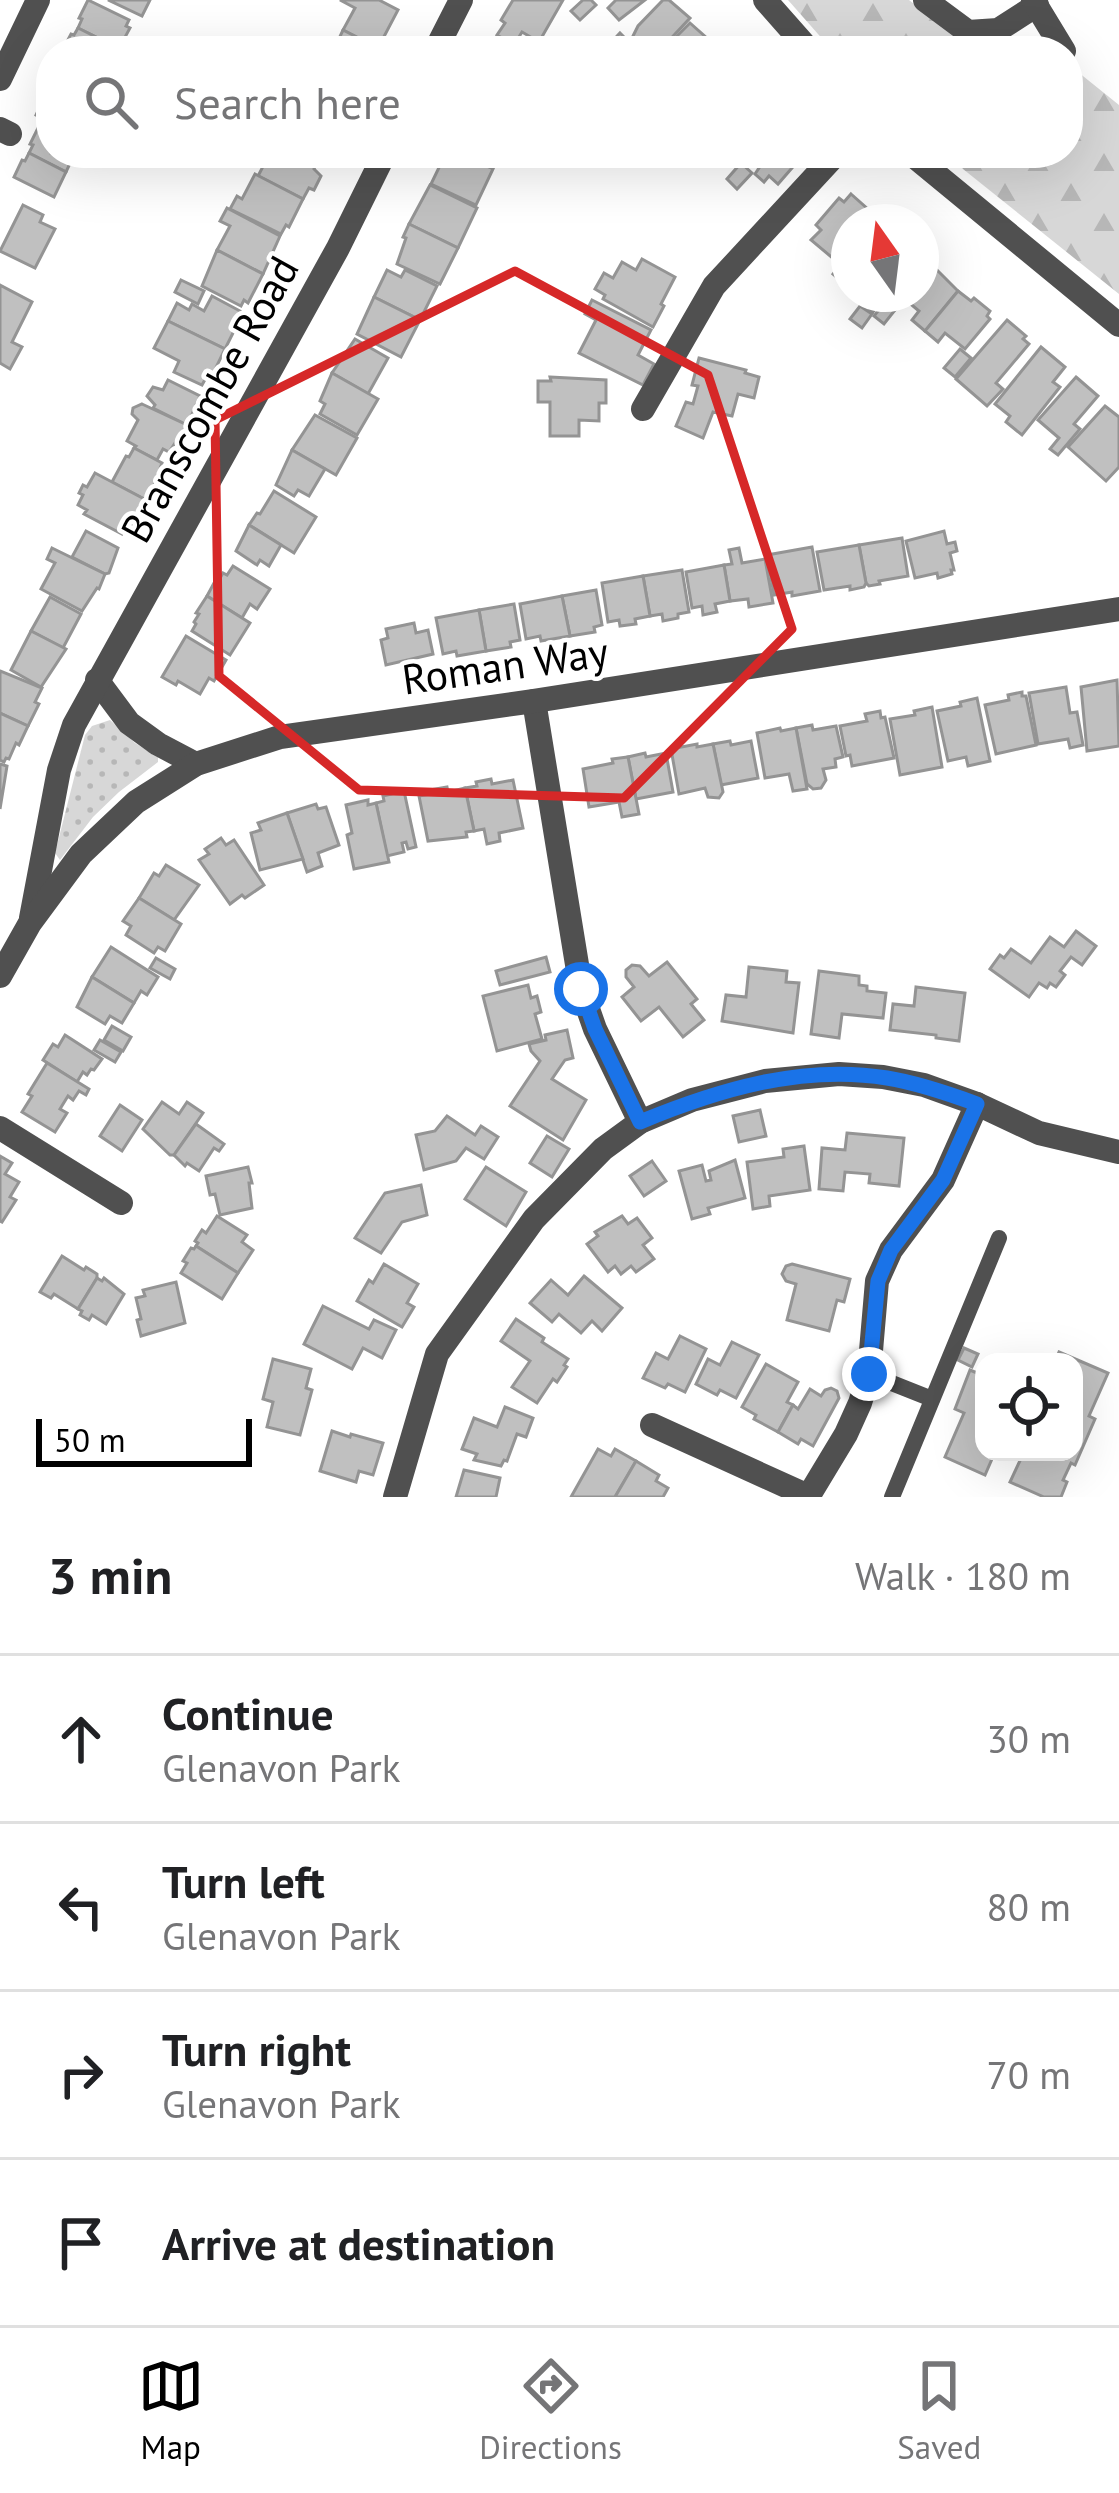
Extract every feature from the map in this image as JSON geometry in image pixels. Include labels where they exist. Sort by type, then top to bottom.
[{"type":"street","points":[[0,80],[38,0]]},
{"type":"street","points":[[443,36],[461,0]]},
{"type":"street","points":[[765,0],[797,36]]},
{"type":"street","points":[[925,0],[968,32],[998,30],[1035,2],[1055,36]]},
{"type":"street","name":"Branscombe Road","points":[[30,923],[59,770],[74,725],[378,168]]},
{"type":"street","points":[[643,409],[714,286],[823,168]]},
{"type":"street","points":[[928,168],[1119,325]]},
{"type":"street","name":"Roman Way","points":[[0,976],[30,923],[81,854],[136,802],[196,764],[280,737],[1119,609]]},
{"type":"street","points":[[97,680],[129,723],[196,764]]},
{"type":"street","points":[[534,700],[581,989],[640,1122]]},
{"type":"street","points":[[395,1497],[437,1354],[534,1219],[603,1149],[640,1122],[692,1100],[766,1081],[800,1076],[883,1077],[924,1085],[1040,1133],[1119,1152]]},
{"type":"street","points":[[652,1425],[808,1497],[860,1403],[869,1374],[878,1281],[891,1250],[943,1180],[977,1104]]},
{"type":"street","points":[[0,1128],[122,1203]]},
{"type":"lane","points":[[892,1497],[999,1238]]},
{"type":"lane","points":[[869,1374],[932,1399]]},
{"type":"highlighted area","points":[[515,271],[708,375],[792,629],[624,798],[359,790],[219,676],[215,420]]},
{"type":"green space","points":[[788,0],[909,0],[959,36],[820,36]]},
{"type":"green space","points":[[1083,76],[1119,105],[1119,294],[962,168],[1083,168]]},
{"type":"green space","points":[[110,720],[158,757],[158,762],[93,817],[60,860],[55,853],[85,735],[92,726]]},
{"type":"building","points":[[88,0],[129,20],[126,26],[130,28],[126,36],[94,36],[78,28]]},
{"type":"building","points":[[108,0],[150,0],[142,16]]},
{"type":"building","points":[[340,0],[379,0],[398,10],[384,36],[355,36],[343,30],[355,8]]},
{"type":"building","points":[[513,0],[563,0],[542,36],[522,32],[499,36],[505,23],[501,20]]},
{"type":"building","points":[[583,0],[596,5],[580,20],[571,11]]},
{"type":"building","points":[[616,0],[645,0],[619,20],[608,8]]},
{"type":"building","points":[[663,0],[690,18],[673,36],[633,36]]},
{"type":"building","points":[[690,23],[705,36],[677,36]]},
{"type":"building","points":[[36,132],[36,157],[29,153]]},
{"type":"building","points":[[29,153],[36,157],[36,168],[66,172],[54,197],[14,177]]},
{"type":"building","points":[[262,168],[314,168],[321,176],[303,199],[258,176]]},
{"type":"building","points":[[439,168],[493,169],[476,205],[431,184]]},
{"type":"building","points":[[737,168],[752,173],[737,189],[727,179]]},
{"type":"building","points":[[759,168],[792,168],[778,184],[769,176],[764,182],[755,174]]},
{"type":"building","points":[[255,174],[303,199],[281,234],[230,209],[237,196],[242,199]]},
{"type":"building","points":[[430,185],[477,208],[458,248],[409,224]]},
{"type":"building","points":[[851,194],[862,204],[834,204],[839,198],[844,202]]},
{"type":"building","points":[[23,205],[43,215],[40,222],[55,229],[35,268],[0,251]]},
{"type":"building","points":[[831,207],[831,257],[811,240],[821,230],[816,225]]},
{"type":"building","points":[[227,208],[280,236],[263,274],[217,250],[230,226],[220,221]]},
{"type":"building","points":[[409,224],[458,248],[440,284],[397,264]]},
{"type":"building","points":[[217,250],[263,274],[248,303],[244,300],[241,306],[202,286]]},
{"type":"building","points":[[642,259],[675,277],[653,327],[603,299],[605,295],[595,289],[604,273],[613,278],[622,262],[636,270]]},
{"type":"building","points":[[387,270],[401,277],[405,270],[437,286],[420,320],[374,297]]},
{"type":"building","points":[[939,272],[958,291],[925,331],[912,320],[918,312],[939,312]]},
{"type":"building","points":[[181,280],[204,291],[198,304],[175,292]]},
{"type":"building","points":[[0,285],[32,302],[12,342],[22,347],[10,369],[0,363]]},
{"type":"building","points":[[958,291],[990,311],[990,319],[965,349],[945,333],[938,342],[925,331]]},
{"type":"building","points":[[212,296],[240,311],[225,349],[168,321],[177,303],[204,311]]},
{"type":"building","points":[[374,297],[420,320],[401,357],[357,334]]},
{"type":"building","points":[[592,300],[651,330],[638,355],[654,364],[643,385],[579,353],[596,320],[585,314]]},
{"type":"building","points":[[855,312],[872,314],[862,328],[850,319]]},
{"type":"building","points":[[877,312],[893,312],[884,324],[874,316]]},
{"type":"building","points":[[1007,320],[1029,344],[996,383],[1003,389],[987,406],[956,379]]},
{"type":"building","points":[[168,321],[225,349],[211,378],[207,376],[202,385],[174,372],[179,361],[154,348]]},
{"type":"building","points":[[355,339],[388,358],[368,394],[332,373]]},
{"type":"building","points":[[1041,347],[1065,367],[1053,382],[1060,387],[1022,435],[995,404]]},
{"type":"building","points":[[960,349],[971,358],[955,377],[944,368]]},
{"type":"building","points":[[699,358],[759,377],[754,398],[738,394],[732,416],[713,412],[703,438],[676,426],[686,402],[693,404]]},
{"type":"building","points":[[332,373],[378,399],[357,435],[320,414],[325,404],[320,401]]},
{"type":"building","points":[[550,377],[606,380],[606,403],[599,403],[599,421],[579,420],[579,436],[550,436],[550,402],[538,402],[538,381],[551,381]]},
{"type":"building","points":[[1076,377],[1098,396],[1074,424],[1080,429],[1058,455],[1050,449],[1059,438],[1038,420]]},
{"type":"building","points":[[168,380],[200,396],[187,425],[153,408],[147,396],[153,387],[163,390]]},
{"type":"building","points":[[142,404],[187,425],[169,452],[163,449],[157,460],[127,441],[138,420],[133,408]]},
{"type":"building","points":[[1105,406],[1119,417],[1119,467],[1106,481],[1068,447]]},
{"type":"building","points":[[315,415],[357,438],[336,475],[292,450]]},
{"type":"building","points":[[134,448],[162,463],[148,501],[112,482]]},
{"type":"building","points":[[292,450],[325,469],[309,496],[298,490],[294,496],[276,485]]},
{"type":"building","points":[[95,473],[148,501],[122,534],[84,514],[87,510],[78,505],[83,485],[87,487]]},
{"type":"building","points":[[274,491],[316,517],[294,553],[249,525]]},
{"type":"building","points":[[249,525],[281,545],[269,566],[260,560],[257,565],[236,551]]},
{"type":"building","points":[[86,531],[118,548],[109,573],[72,557]]},
{"type":"building","points":[[944,531],[947,544],[955,542],[957,551],[950,553],[952,574],[915,578],[906,541]]},
{"type":"building","points":[[902,538],[908,576],[869,586],[859,545]]},
{"type":"building","points":[[859,545],[864,587],[824,590],[817,552]]},
{"type":"building","points":[[812,547],[820,591],[774,595],[767,555]]},
{"type":"building","points":[[52,548],[105,574],[82,611],[41,589],[55,563],[47,559]]},
{"type":"building","points":[[739,548],[742,563],[765,559],[773,603],[749,607],[748,599],[730,601],[724,565],[732,564],[729,550]]},
{"type":"building","points":[[724,565],[730,601],[715,604],[717,612],[703,615],[702,606],[692,608],[686,572]]},
{"type":"building","points":[[233,566],[270,589],[257,609],[250,604],[242,618],[207,596]]},
{"type":"building","points":[[682,570],[689,612],[663,621],[662,614],[650,616],[643,576]]},
{"type":"building","points":[[643,576],[650,616],[635,619],[636,624],[608,622],[602,583]]},
{"type":"building","points":[[596,590],[602,625],[594,627],[595,632],[570,636],[562,596]]},
{"type":"building","points":[[207,596],[250,623],[230,655],[192,631]]},
{"type":"building","points":[[562,596],[570,636],[526,639],[520,604]]},
{"type":"building","points":[[50,597],[81,614],[63,648],[31,631]]},
{"type":"building","points":[[514,604],[520,640],[510,642],[511,647],[486,651],[479,610]]},
{"type":"building","points":[[479,610],[486,651],[443,654],[436,618]]},
{"type":"building","points":[[414,623],[416,633],[428,630],[433,654],[386,665],[381,640],[388,638],[386,629]]},
{"type":"building","points":[[31,631],[66,649],[41,687],[11,670]]},
{"type":"building","points":[[186,636],[226,660],[200,694],[162,677]]},
{"type":"building","points":[[0,671],[42,688],[28,726],[0,713]]},
{"type":"building","points":[[1117,680],[1119,746],[1087,751],[1081,687]]},
{"type":"building","points":[[1066,687],[1083,745],[1070,748],[1068,739],[1038,744],[1029,693]]},
{"type":"building","points":[[1022,692],[1036,745],[996,754],[985,705]]},
{"type":"building","points":[[977,698],[990,761],[968,766],[966,757],[948,761],[937,711]]},
{"type":"building","points":[[932,707],[942,767],[900,775],[890,719]]},
{"type":"building","points":[[880,711],[894,758],[852,766],[840,726],[867,721],[865,714]]},
{"type":"building","points":[[0,713],[28,726],[4,762],[0,760]]},
{"type":"building","points":[[812,725],[813,730],[836,726],[843,757],[835,759],[836,767],[823,769],[826,780],[821,788],[813,789],[807,784],[796,728]]},
{"type":"building","points":[[796,728],[807,789],[793,791],[789,774],[765,778],[757,733]]},
{"type":"building","points":[[730,741],[731,745],[751,741],[758,778],[721,785],[713,744]]},
{"type":"building","points":[[713,744],[723,792],[719,798],[708,797],[705,788],[679,794],[671,749]]},
{"type":"building","points":[[645,753],[646,757],[666,753],[673,792],[636,799],[628,757]]},
{"type":"building","points":[[628,757],[639,814],[622,817],[619,802],[589,807],[583,769]]},
{"type":"building","points":[[0,764],[7,766],[0,809]]},
{"type":"building","points":[[491,779],[492,784],[513,780],[523,828],[499,833],[500,841],[487,844],[484,829],[474,831],[465,788]]},
{"type":"building","points":[[447,787],[448,792],[465,788],[474,831],[466,832],[467,837],[428,841],[419,796]]},
{"type":"building","points":[[404,791],[416,847],[408,849],[402,843],[404,852],[387,856],[376,803],[384,801],[383,796]]},
{"type":"building","points":[[368,800],[368,805],[376,803],[389,862],[354,869],[346,805]]},
{"type":"building","points":[[316,804],[318,809],[326,807],[339,845],[318,853],[322,866],[307,872],[287,813]]},
{"type":"building","points":[[287,813],[303,859],[260,870],[251,833],[261,830],[258,823]]},
{"type":"building","points":[[221,838],[226,845],[234,840],[264,885],[230,904],[199,860]]},
{"type":"building","points":[[166,865],[199,885],[174,920],[139,898],[154,873],[159,876]]},
{"type":"building","points":[[139,898],[181,924],[165,951],[158,947],[154,953],[126,935],[131,926],[123,921]]},
{"type":"building","points":[[1076,931],[1096,946],[1082,965],[1071,957],[1056,987],[1039,983],[1029,997],[990,969],[1011,949],[1031,963],[1050,937],[1064,947]]},
{"type":"building","points":[[111,947],[158,977],[147,995],[141,991],[134,1003],[92,977]]},
{"type":"building","points":[[546,957],[550,972],[500,985],[496,971]]},
{"type":"building","points":[[156,958],[175,969],[170,979],[150,968]]},
{"type":"building","points":[[667,962],[697,999],[691,1004],[704,1020],[683,1037],[659,1007],[641,1021],[622,997],[634,987],[626,977],[632,965],[649,976]]},
{"type":"building","points":[[749,967],[787,971],[786,982],[799,983],[793,1033],[722,1021],[726,995],[746,997]]},
{"type":"building","points":[[819,971],[859,976],[859,985],[867,986],[867,991],[886,993],[883,1018],[842,1014],[839,1038],[811,1034]]},
{"type":"building","points":[[92,977],[134,1003],[122,1023],[110,1016],[105,1024],[77,1007]]},
{"type":"building","points":[[528,985],[531,998],[537,996],[541,1012],[535,1014],[542,1039],[497,1051],[483,996]]},
{"type":"building","points":[[916,987],[965,993],[959,1041],[890,1030],[893,1004],[914,1006]]},
{"type":"building","points":[[112,1026],[131,1037],[123,1051],[104,1040]]},
{"type":"building","points":[[567,1030],[573,1058],[565,1060],[552,1079],[586,1100],[563,1140],[510,1106],[540,1061],[529,1044]]},
{"type":"building","points":[[65,1035],[102,1059],[77,1082],[43,1060]]},
{"type":"building","points":[[100,1040],[121,1052],[115,1062],[94,1050]]},
{"type":"building","points":[[47,1063],[89,1089],[86,1095],[79,1091],[73,1100],[68,1096],[60,1109],[67,1113],[55,1132],[22,1112]]},
{"type":"building","points":[[162,1102],[179,1114],[187,1102],[203,1113],[174,1155],[143,1129]]},
{"type":"building","points":[[120,1105],[142,1120],[122,1151],[100,1136]]},
{"type":"building","points":[[760,1110],[766,1136],[739,1142],[733,1116]]},
{"type":"building","points":[[447,1116],[475,1135],[481,1126],[498,1137],[484,1159],[466,1148],[456,1161],[424,1170],[416,1135],[435,1131]]},
{"type":"building","points":[[196,1124],[224,1144],[219,1151],[214,1148],[199,1171],[174,1155]]},
{"type":"building","points":[[847,1133],[904,1138],[899,1186],[869,1183],[870,1174],[845,1172],[843,1191],[819,1189],[822,1148],[845,1150]]},
{"type":"building","points":[[547,1136],[569,1149],[552,1177],[530,1163]]},
{"type":"building","points":[[804,1146],[810,1190],[769,1196],[770,1206],[753,1209],[747,1162],[784,1157],[783,1149]]},
{"type":"building","points":[[0,1156],[12,1163],[5,1174],[19,1182],[10,1197],[16,1200],[2,1222],[0,1221]]},
{"type":"building","points":[[735,1160],[745,1198],[708,1208],[710,1214],[692,1219],[679,1171],[702,1165],[706,1181],[711,1180],[709,1171]]},
{"type":"building","points":[[652,1161],[666,1181],[644,1196],[630,1176]]},
{"type":"building","points":[[248,1167],[252,1208],[220,1215],[206,1176]]},
{"type":"building","points":[[486,1167],[526,1192],[506,1226],[465,1199]]},
{"type":"building","points":[[421,1185],[427,1215],[402,1222],[381,1253],[355,1238],[385,1193]]},
{"type":"building","points":[[217,1216],[247,1235],[242,1242],[253,1250],[238,1273],[196,1246],[202,1230],[206,1233]]},
{"type":"building","points":[[622,1216],[628,1224],[637,1218],[652,1238],[643,1245],[654,1259],[636,1272],[631,1266],[621,1274],[615,1266],[608,1272],[587,1244],[598,1236],[595,1232]]},
{"type":"building","points":[[196,1246],[238,1273],[222,1299],[181,1273],[187,1263],[183,1261]]},
{"type":"building","points":[[62,1256],[97,1274],[78,1309],[54,1294],[51,1298],[40,1292]]},
{"type":"building","points":[[384,1264],[418,1284],[407,1303],[414,1307],[402,1327],[357,1301]]},
{"type":"building","points":[[792,1264],[850,1279],[844,1302],[837,1300],[829,1331],[787,1320],[796,1284],[782,1274]]},
{"type":"building","points":[[584,1276],[622,1308],[602,1331],[592,1321],[581,1333],[559,1314],[552,1322],[530,1303],[551,1280],[568,1295]]},
{"type":"building","points":[[97,1278],[124,1294],[106,1324],[92,1315],[89,1320],[78,1309]]},
{"type":"building","points":[[176,1282],[185,1323],[141,1336],[136,1298],[145,1296],[143,1290]]},
{"type":"building","points":[[323,1306],[369,1329],[374,1320],[396,1330],[382,1358],[363,1348],[352,1369],[304,1344]]},
{"type":"building","points":[[516,1319],[568,1359],[557,1382],[553,1379],[537,1403],[512,1387],[530,1361],[501,1341]]},
{"type":"building","points":[[680,1336],[706,1349],[685,1392],[643,1378],[656,1353],[668,1359]]},
{"type":"building","points":[[732,1342],[759,1355],[736,1398],[696,1384],[708,1359],[720,1365]]},
{"type":"building","points":[[964,1348],[976,1353],[972,1367],[958,1360]]},
{"type":"building","points":[[273,1359],[311,1369],[306,1388],[312,1390],[300,1435],[267,1427],[273,1402],[263,1399]]},
{"type":"building","points":[[1083,1362],[1108,1373],[1089,1416],[1095,1419],[1083,1447]]},
{"type":"building","points":[[766,1364],[798,1382],[787,1402],[793,1405],[778,1432],[742,1407]]},
{"type":"building","points":[[970,1370],[975,1372],[975,1461],[991,1461],[985,1475],[945,1457],[964,1413],[955,1409]]},
{"type":"building","points":[[831,1388],[839,1398],[813,1446],[801,1439],[798,1444],[778,1432],[793,1405],[798,1409],[810,1389],[821,1396]]},
{"type":"building","points":[[505,1407],[533,1418],[526,1437],[517,1434],[501,1466],[474,1460],[477,1454],[462,1449],[474,1418],[497,1427]]},
{"type":"building","points":[[332,1431],[383,1443],[373,1475],[359,1471],[356,1482],[320,1471]]},
{"type":"building","points":[[598,1449],[611,1456],[615,1449],[636,1461],[615,1497],[571,1497]]},
{"type":"building","points":[[636,1461],[659,1475],[656,1481],[668,1488],[663,1497],[615,1497]]},
{"type":"building","points":[[1020,1461],[1077,1461],[1063,1480],[1067,1482],[1061,1497],[1044,1497],[1010,1482]]},
{"type":"building","points":[[464,1470],[500,1478],[496,1497],[456,1497]]},
{"type":"route","points":[[581,989],[640,1122],[692,1100],[800,1076],[883,1077],[924,1085],[977,1104],[943,1180],[891,1250],[878,1281],[869,1374]]}]
